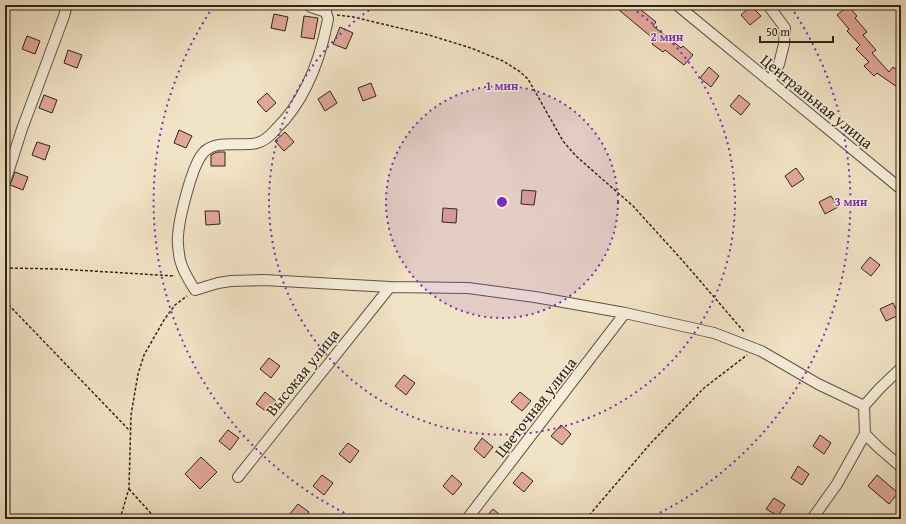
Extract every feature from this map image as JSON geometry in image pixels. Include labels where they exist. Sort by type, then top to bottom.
[{"type":"street","points":[[5,182],[22,129],[67,5]]},
{"type":"street","points":[[309,5],[327,14],[328,19],[326,30],[318,61],[312,76],[304,92],[284,122],[261,142],[213,146],[200,158],[192,176],[178,237],[180,260],[187,277],[195,290],[218,283],[241,280],[390,287],[468,288],[535,297],[625,313],[714,333],[756,348],[818,384],[864,406]]},
{"type":"street","name":"Центральная улица","points":[[677,5],[901,189]]},
{"type":"street","points":[[768,5],[785,28],[784,44],[779,64],[770,82]]},
{"type":"street","name":"Высокая улица","points":[[238,477],[390,287]]},
{"type":"street","name":"Цветочная улица","points":[[467,519],[625,313]]},
{"type":"street","points":[[812,519],[837,484],[865,434],[864,406],[901,368]]},
{"type":"street","points":[[865,434],[901,467]]},
{"type":"path","points":[[327,14],[353,17],[429,35],[472,48],[503,61],[519,71],[528,79],[563,141],[576,156],[633,206],[739,325],[756,348],[704,388],[650,444],[586,519]]},
{"type":"path","points":[[5,268],[59,269],[187,277]]},
{"type":"path","points":[[120,519],[128,488],[130,431],[134,390],[144,356],[164,320],[175,305],[195,290]]},
{"type":"path","points":[[5,301],[130,431]]},
{"type":"path","points":[[128,488],[156,519]]},
{"type":"building","points":[[613,5],[635,5],[656,22],[653,26],[681,48],[683,46],[693,55],[684,65],[665,50],[663,52],[652,44],[655,40]]},
{"type":"building","points":[[751,6],[761,16],[750,25],[741,15]]},
{"type":"building","points":[[848,6],[857,16],[855,18],[867,32],[863,35],[876,50],[872,53],[889,72],[893,67],[901,73],[901,80],[899,83],[901,86],[900,89],[877,73],[874,76],[864,66],[869,62],[856,49],[860,45],[847,31],[849,29],[837,15]]},
{"type":"building","points":[[274,14],[288,17],[285,31],[271,28]]},
{"type":"building","points":[[304,16],[318,18],[314,39],[301,37]]},
{"type":"building","points":[[340,27],[353,33],[346,49],[333,44]]},
{"type":"building","points":[[27,36],[40,41],[35,54],[22,49]]},
{"type":"building","points":[[68,50],[82,55],[77,68],[64,63]]},
{"type":"building","points":[[709,67],[719,76],[711,87],[700,78]]},
{"type":"building","points":[[371,83],[376,96],[363,101],[358,88]]},
{"type":"building","points":[[330,91],[337,103],[325,111],[318,99]]},
{"type":"building","points":[[267,93],[276,103],[266,112],[257,102]]},
{"type":"building","points":[[44,95],[57,100],[52,113],[39,108]]},
{"type":"building","points":[[739,95],[750,104],[741,115],[730,106]]},
{"type":"building","points":[[179,130],[192,136],[186,148],[174,143]]},
{"type":"building","points":[[285,132],[294,142],[284,151],[275,141]]},
{"type":"building","points":[[37,142],[50,146],[45,160],[32,155]]},
{"type":"building","points":[[217,152],[225,152],[225,166],[211,166],[211,155]]},
{"type":"building","points":[[796,168],[804,179],[792,187],[785,176]]},
{"type":"building","points":[[15,172],[28,177],[23,190],[10,185]]},
{"type":"building","points":[[522,190],[536,191],[534,205],[521,204]]},
{"type":"building","points":[[831,196],[838,207],[825,214],[819,202]]},
{"type":"building","points":[[443,208],[457,209],[456,223],[442,222]]},
{"type":"building","points":[[205,211],[219,211],[220,224],[206,225]]},
{"type":"building","points":[[870,257],[880,265],[871,276],[861,268]]},
{"type":"building","points":[[893,303],[899,315],[886,321],[880,309]]},
{"type":"building","points":[[269,358],[280,366],[271,378],[260,369]]},
{"type":"building","points":[[404,375],[415,383],[406,395],[395,386]]},
{"type":"building","points":[[265,392],[276,401],[267,412],[256,404]]},
{"type":"building","points":[[520,392],[531,401],[522,411],[511,402]]},
{"type":"building","points":[[561,425],[571,434],[562,445],[551,436]]},
{"type":"building","points":[[228,430],[239,438],[230,450],[219,441]]},
{"type":"building","points":[[820,435],[831,443],[824,454],[813,446]]},
{"type":"building","points":[[482,438],[493,447],[484,458],[474,449]]},
{"type":"building","points":[[348,443],[359,451],[350,463],[339,454]]},
{"type":"building","points":[[201,457],[217,472],[200,489],[185,474]]},
{"type":"building","points":[[798,466],[809,474],[802,485],[791,478]]},
{"type":"building","points":[[522,472],[533,481],[524,492],[513,483]]},
{"type":"building","points":[[322,475],[333,483],[324,495],[313,486]]},
{"type":"building","points":[[452,475],[462,484],[453,495],[443,486]]},
{"type":"building","points":[[877,475],[898,493],[889,504],[868,486]]},
{"type":"building","points":[[774,498],[785,505],[778,516],[766,509]]},
{"type":"building","points":[[298,504],[309,512],[304,519],[294,519],[289,515]]},
{"type":"building","points":[[493,509],[505,519],[484,519]]}]
